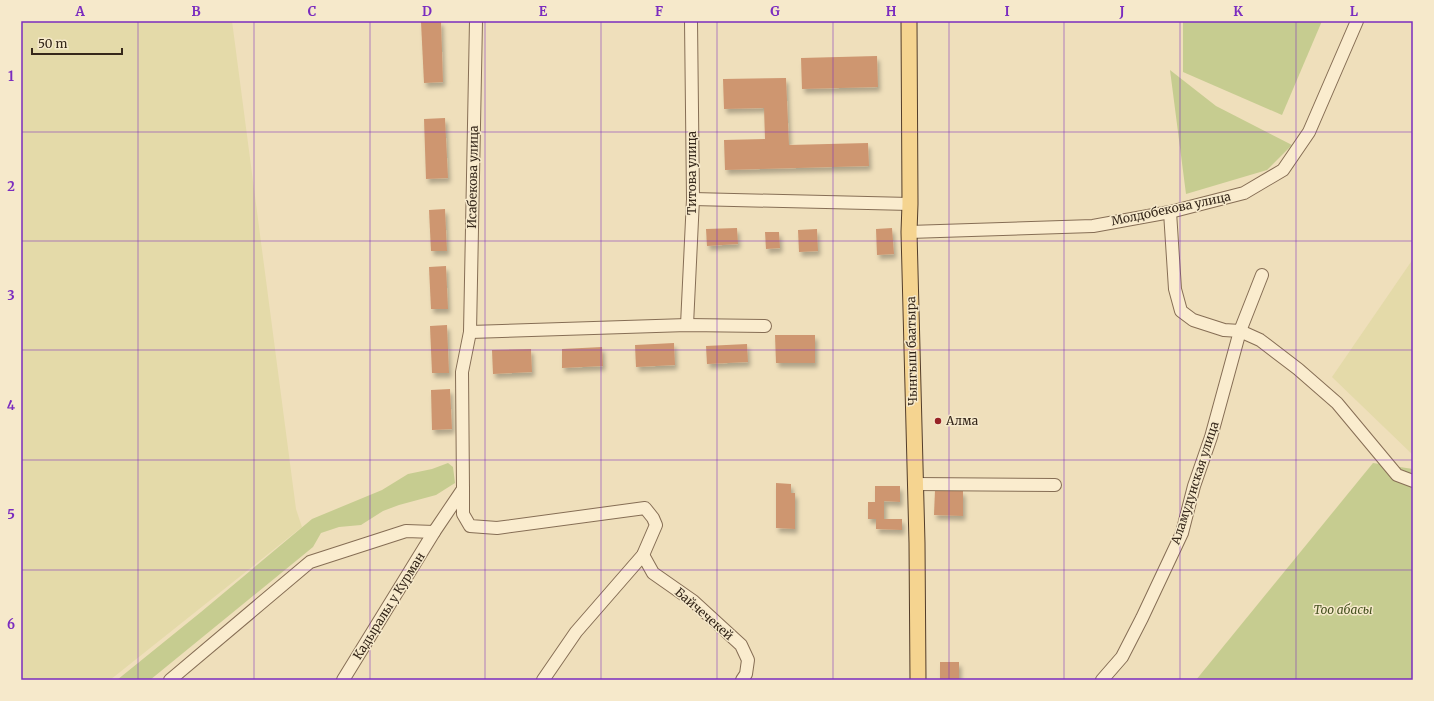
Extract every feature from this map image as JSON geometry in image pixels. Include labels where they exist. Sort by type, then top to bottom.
[{"type":"main road","name":"Чынгыш баатыра","points":[[909,21],[909,232],[918,680]]},
{"type":"street","name":"Исабекова улица","points":[[476,21],[470,332],[462,372],[463,514],[470,526],[497,528],[645,508],[653,518],[656,525],[643,555]]},
{"type":"street","name":"Титова улица","points":[[687,325],[693,199],[691,21]]},
{"type":"street","name":"Молдобекова улица","points":[[909,232],[1093,226],[1170,212],[1244,193],[1283,170],[1309,132],[1357,21]]},
{"type":"street","points":[[693,199],[910,204]]},
{"type":"street","points":[[1170,212],[1175,289],[1181,311],[1193,320],[1224,330],[1240,331],[1260,340],[1298,369],[1337,403],[1372,443],[1397,475],[1413,481]]},
{"type":"street","name":"Аламудунская улица","points":[[1102,680],[1122,657],[1182,533],[1194,486],[1211,437],[1240,331],[1262,275]]},
{"type":"street","points":[[470,332],[687,325],[765,326]]},
{"type":"street","points":[[915,484],[1055,485]]},
{"type":"street","name":"Кадыралы у Курман","points":[[343,680],[434,532],[463,489]]},
{"type":"street","points":[[170,680],[310,562],[406,530],[434,532]]},
{"type":"street","points":[[543,680],[576,632],[643,555]]},
{"type":"street","name":"Байчечекей","points":[[643,555],[653,573],[693,601],[741,645],[748,660],[746,674],[742,680]]},
{"type":"shaded area","points":[[21,21],[232,21],[296,509],[302,527],[110,680],[21,680]]},
{"type":"shaded area","points":[[1413,259],[1413,455],[1332,377]]},
{"type":"green space","points":[[1183,21],[1322,21],[1282,115],[1183,72]]},
{"type":"green space","points":[[1170,70],[1216,106],[1292,145],[1267,170],[1186,194]]},
{"type":"green space","points":[[448,463],[453,467],[455,483],[436,495],[383,511],[361,525],[339,527],[321,533],[313,547],[150,680],[117,680],[312,519],[382,490],[408,474],[432,469]]},
{"type":"green space","name":"Тоо абасы","points":[[1373,463],[1413,469],[1413,680],[1196,680]]},
{"type":"building","points":[[441,21],[443,82],[424,83],[421,22]]},
{"type":"building","points":[[877,56],[878,87],[802,89],[801,58]]},
{"type":"building","points":[[786,78],[789,145],[868,143],[869,166],[725,170],[724,140],[765,139],[764,108],[724,109],[723,79]]},
{"type":"building","points":[[445,118],[448,178],[426,179],[424,119]]},
{"type":"building","points":[[445,209],[447,251],[431,251],[429,210]]},
{"type":"building","points":[[737,228],[738,244],[707,246],[706,229]]},
{"type":"building","points":[[892,228],[894,254],[877,255],[876,229]]},
{"type":"building","points":[[817,229],[818,251],[799,252],[798,230]]},
{"type":"building","points":[[765,232],[779,232],[780,248],[766,249]]},
{"type":"building","points":[[446,266],[448,309],[431,309],[429,267]]},
{"type":"building","points":[[447,325],[449,373],[432,373],[430,326]]},
{"type":"building","points":[[775,335],[815,335],[815,363],[776,363]]},
{"type":"building","points":[[674,343],[675,365],[636,367],[635,345]]},
{"type":"building","points":[[747,344],[748,362],[707,364],[706,346]]},
{"type":"building","points":[[602,347],[603,366],[562,368],[562,349]]},
{"type":"building","points":[[531,349],[532,372],[493,374],[492,350]]},
{"type":"building","points":[[450,389],[452,429],[432,430],[431,390]]},
{"type":"building","points":[[776,483],[791,484],[791,493],[795,493],[795,529],[776,528]]},
{"type":"building","points":[[875,486],[900,486],[900,502],[884,501],[884,519],[902,519],[902,530],[876,529],[876,519],[868,519],[868,502],[875,502]]},
{"type":"building","points":[[935,490],[963,491],[963,516],[934,515]]},
{"type":"building","points":[[940,662],[959,662],[959,680],[940,680]]},
{"type":"place","name":"Алма","points":[[938,421]]}]
